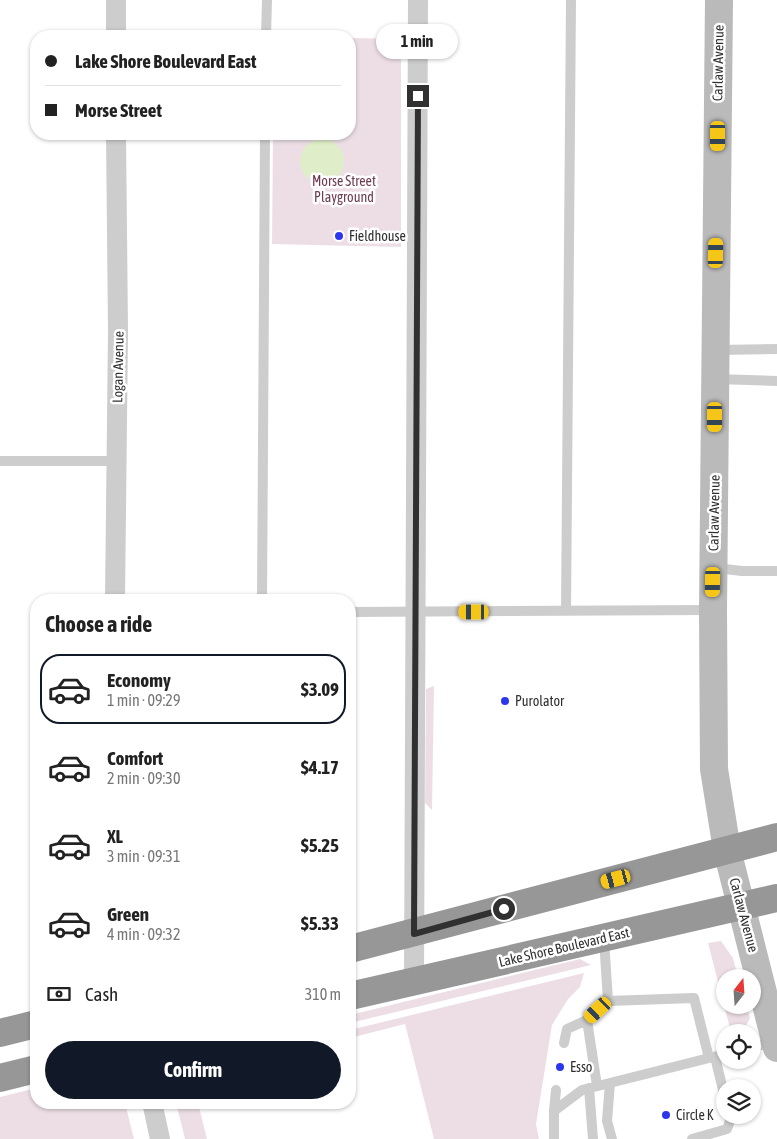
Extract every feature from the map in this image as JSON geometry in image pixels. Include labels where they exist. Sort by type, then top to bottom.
[{"type":"highway","points":[[356,947],[414,934],[777,837]]},
{"type":"highway","name":"Lake Shore Boulevard East","points":[[356,995],[777,898]]},
{"type":"highway","points":[[0,1033],[30,1026]]},
{"type":"highway","points":[[0,1078],[30,1070]]},
{"type":"main road","name":"Carlaw Avenue","points":[[719,0],[713,610],[714,769],[727,850],[742,907],[768,1046]]},
{"type":"street","points":[[116,0],[116,30]]},
{"type":"street","points":[[414,981],[418,0]]},
{"type":"street","name":"Logan Avenue","points":[[115,594],[118,330],[116,140]]},
{"type":"street","points":[[154,1109],[160,1139]]},
{"type":"lane","points":[[266,30],[267,0]]},
{"type":"lane","points":[[566,611],[571,0]]},
{"type":"lane","points":[[262,594],[265,140]]},
{"type":"lane","points":[[716,350],[777,349]]},
{"type":"lane","points":[[715,379],[777,381]]},
{"type":"lane","points":[[0,462],[116,461]]},
{"type":"lane","points":[[714,568],[742,571],[777,571]]},
{"type":"lane","points":[[356,612],[713,610]]},
{"type":"lane","points":[[604,938],[608,1001]]},
{"type":"lane","points":[[554,1111],[590,1088],[716,1056],[694,998],[608,1001],[587,1020],[566,1029],[564,1043]]},
{"type":"lane","points":[[587,1020],[593,1139]]},
{"type":"lane","points":[[610,1083],[606,1120],[612,1139]]},
{"type":"lane","points":[[554,1139],[556,1090]]},
{"type":"lane","points":[[692,1139],[727,1129],[729,1124]]},
{"type":"green space","name":"Morse Street Playground","points":[[356,38],[401,39],[401,247],[272,244],[273,140],[356,140]]},
{"type":"green space","points":[[434,686],[432,810],[425,803],[426,689]]},
{"type":"green space","points":[[721,941],[733,958],[736,969],[716,969],[716,974],[708,943]]},
{"type":"green space","points":[[580,959],[591,965],[356,1022],[356,1014]]},
{"type":"green space","points":[[584,973],[580,987],[568,999],[552,1025],[536,1124],[539,1139],[434,1139],[405,1024],[356,1036],[356,1029]]},
{"type":"green space","points":[[726,1014],[749,1014],[750,1018],[747,1024],[729,1024]]},
{"type":"green space","points":[[30,1090],[30,1109],[126,1109],[134,1139],[0,1139],[0,1097]]},
{"type":"green space","points":[[178,1109],[200,1109],[207,1139],[185,1139]]},
{"type":"shaded area","points":[[313,140],[331,140],[338,145],[344,157],[343,170],[331,182],[313,182],[301,170],[301,152]]},
{"type":"place","name":"Fieldhouse","points":[[339,236]]},
{"type":"place","name":"Purolator","points":[[505,701]]},
{"type":"place","name":"Esso","points":[[560,1067]]},
{"type":"place","name":"Circle K","points":[[666,1115]]},
{"type":"route","points":[[418,96],[414,934],[504,909]]}]
